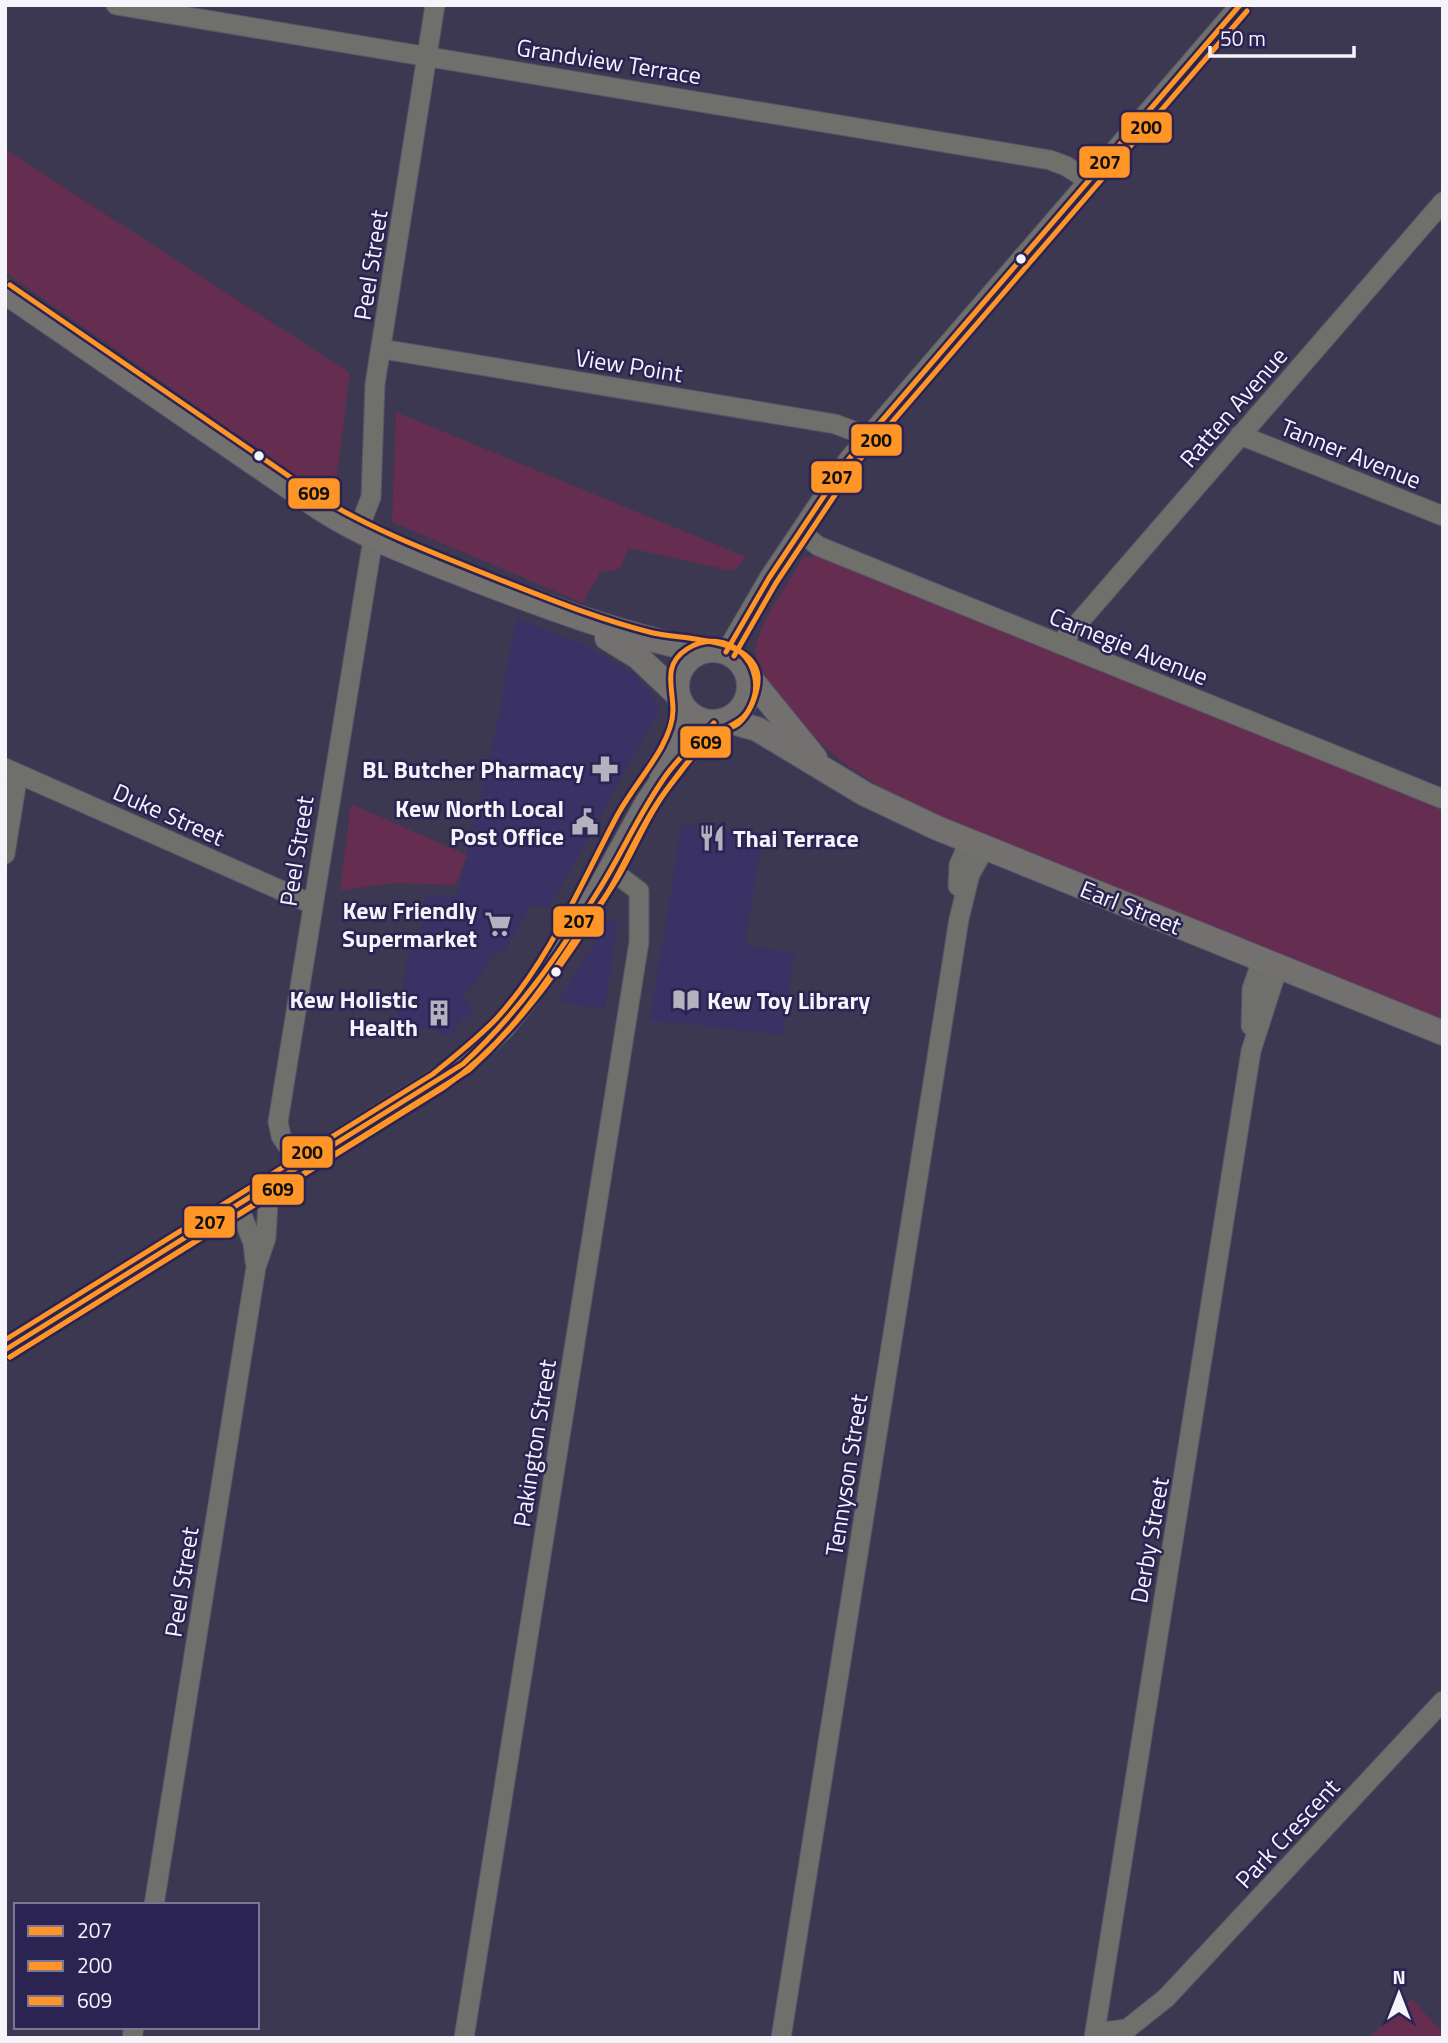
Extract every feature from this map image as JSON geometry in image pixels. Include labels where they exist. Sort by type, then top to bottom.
[{"type":"main road","points":[[5,292],[365,535],[577,619],[650,641],[701,652],[726,652],[744,665],[749,677],[744,700],[669,771],[647,803],[611,870],[524,1001],[502,1028],[463,1064],[5,1349]]},
{"type":"main road","points":[[577,619],[638,657],[694,718],[721,722]]},
{"type":"main road","points":[[568,933],[605,854],[641,791],[674,744],[681,668],[690,658],[701,652]]},
{"type":"main road","name":"Earl Street","points":[[749,677],[824,769]]},
{"type":"main road","name":"Earl Street","points":[[721,722],[757,729],[890,806],[977,845],[1443,1033]]},
{"type":"street","name":"Grandview Terrace","points":[[116,5],[1050,160],[1066,166],[1089,181]]},
{"type":"street","name":"Peel Street","points":[[301,1166],[281,1136],[278,1122],[371,497],[372,409],[435,5]]},
{"type":"street","points":[[726,652],[769,578],[867,436],[1240,5]]},
{"type":"street","name":"Ratten Avenue","points":[[1060,644],[1443,202]]},
{"type":"street","name":"View Point","points":[[382,349],[835,424],[867,436]]},
{"type":"street","name":"Tanner Avenue","points":[[1240,435],[1443,516]]},
{"type":"street","name":"Carnegie Avenue","points":[[801,532],[818,546],[1443,799]]},
{"type":"street","points":[[5,854],[12,771]]},
{"type":"street","name":"Duke Street","points":[[12,771],[312,904]]},
{"type":"street","name":"Tennyson Street","points":[[781,2038],[959,919],[959,865],[977,845]]},
{"type":"street","name":"Pakington Street","points":[[464,2038],[639,943],[639,891],[611,870]]},
{"type":"street","name":"Derby Street","points":[[1094,2035],[1251,1051],[1252,989],[1270,963]]},
{"type":"street","name":"Peel Street","points":[[153,1903],[256,1266],[267,1229],[269,1185]]},
{"type":"street","name":"Peel Street","points":[[238,1205],[253,1243],[256,1266]]},
{"type":"street","name":"Park Crescent","points":[[1138,2038],[1166,1998],[1443,1701]]},
{"type":"street","name":"Park Crescent","points":[[1094,2035],[1127,2029],[1166,1998]]},
{"type":"shaded area","points":[[5,149],[350,373],[335,489],[312,487],[5,272]]},
{"type":"shaded area","points":[[396,412],[746,557],[733,571],[628,548],[620,569],[600,572],[583,603],[392,522]]},
{"type":"shaded area","points":[[819,556],[1443,809],[1443,1020],[966,828],[888,791],[844,763],[803,726],[772,690],[763,677],[756,655],[763,625],[801,561],[804,557]]},
{"type":"shaded area","points":[[516,618],[583,644],[634,674],[654,696],[659,710],[549,908],[531,905],[503,953],[496,953],[472,987],[468,987],[463,999],[472,1008],[468,1020],[462,1018],[451,1037],[434,1030],[396,1024],[408,957],[419,941],[426,894],[457,897],[498,720]]},
{"type":"shaded area","points":[[351,804],[467,855],[456,885],[398,883],[340,890]]},
{"type":"shaded area","points":[[682,824],[762,837],[745,945],[794,953],[783,1035],[650,1020]]},
{"type":"shaded area","points":[[609,919],[618,921],[605,1008],[558,1002]]},
{"type":"shaded area","points":[[1412,1999],[1443,2033],[1443,2038],[1368,2038]]},
{"type":"transit line","name":"207","points":[[726,652],[769,578],[848,460],[1240,5]]},
{"type":"transit line","name":"200","points":[[734,656],[776,583],[855,465],[1247,11]]},
{"type":"transit line","name":"609","points":[[10,285],[346,513],[431,552],[594,615],[653,633],[699,639],[731,647],[753,663],[758,682],[751,705],[742,720],[713,735],[696,752],[660,799],[606,896],[560,966],[508,1031],[469,1070],[10,1357]]},
{"type":"transit line","name":"200","points":[[5,1340],[433,1074],[482,1033],[516,995],[549,946],[618,814],[663,744],[673,715],[671,677],[674,662],[687,649],[702,643],[730,645],[741,653],[750,663],[755,676],[755,691],[748,712],[704,743],[671,784],[656,806],[618,877],[545,984],[516,1021],[483,1056],[443,1088],[10,1357]]},
{"type":"transit line","name":"207","points":[[5,1350],[463,1064],[502,1025],[552,962],[606,878],[657,788],[714,723]]},
{"type":"place","name":"BL Butcher Pharmacy","points":[[605,769]]},
{"type":"place","name":"Kew North Local Post Office","points":[[585,822]]},
{"type":"place","name":"Thai Terrace","points":[[712,838]]},
{"type":"place","name":"Kew Friendly Supermarket","points":[[498,924]]},
{"type":"place","name":"Kew Toy Library","points":[[686,1000]]},
{"type":"place","name":"Kew Holistic Health","points":[[439,1013]]}]
